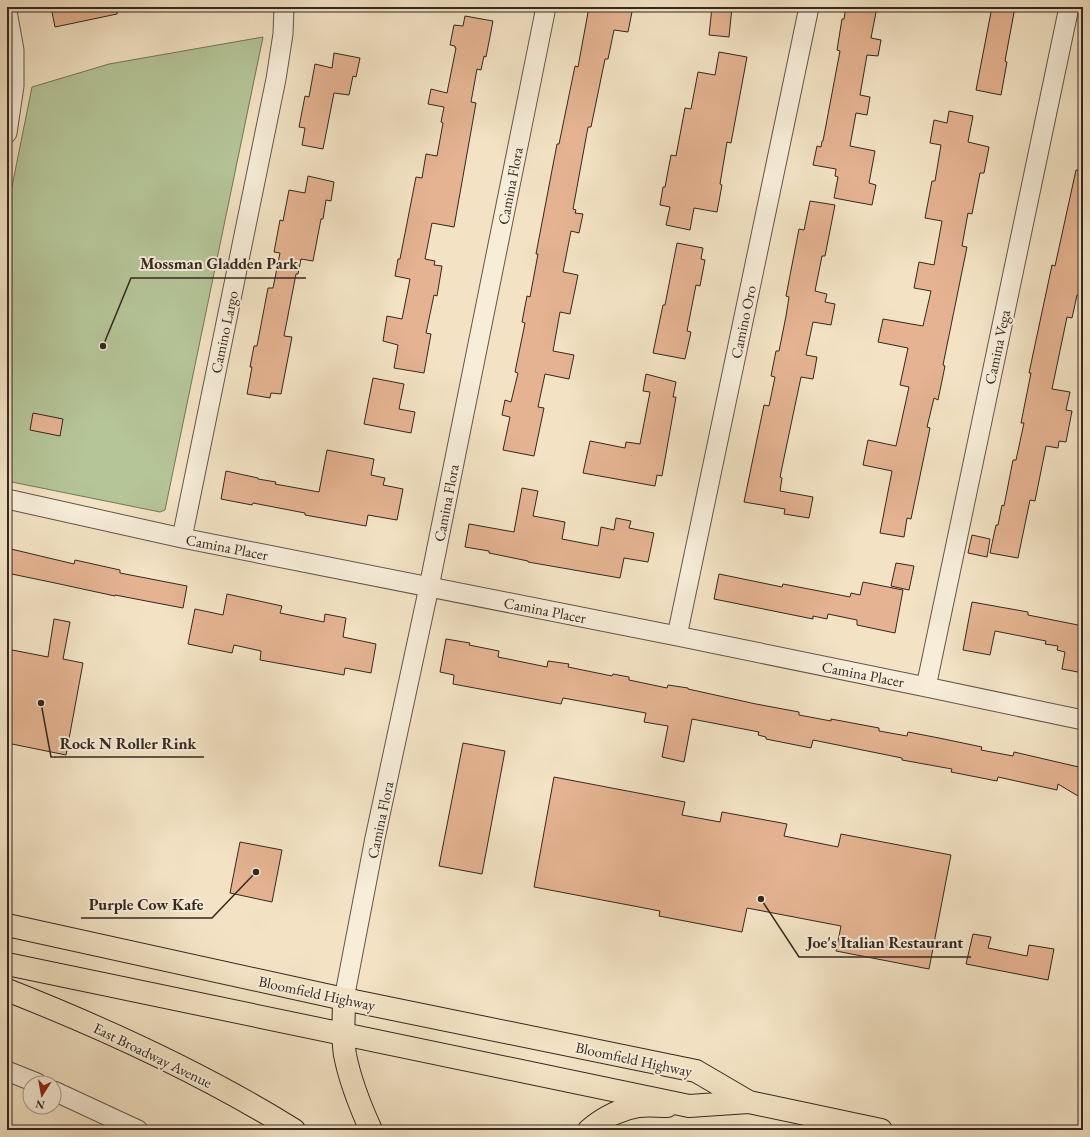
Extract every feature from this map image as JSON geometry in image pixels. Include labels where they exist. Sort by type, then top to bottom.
[{"type":"main road","name":"Bloomfield Highway","points":[[7,925],[344,999],[696,1071],[749,1102]]},
{"type":"main road","points":[[7,964],[688,1106]]},
{"type":"main road","name":"East Broadway Avenue","points":[[7,990],[141,1047],[245,1101],[294,1130]]},
{"type":"main road","points":[[344,999],[345,1054],[354,1089],[371,1127]]},
{"type":"main road","points":[[589,1130],[599,1121],[619,1112],[639,1106],[688,1106],[749,1102],[881,1130]]},
{"type":"street","name":"Camino Largo","points":[[182,538],[276,79],[284,7]]},
{"type":"street","name":"Camina Flora","points":[[344,999],[546,7]]},
{"type":"street","name":"Camino Oro","points":[[677,636],[809,7]]},
{"type":"street","name":"Camina Vega","points":[[926,687],[1069,7]]},
{"type":"street","points":[[7,11],[14,50],[14,86],[7,133]]},
{"type":"street","name":"Camina Placer","points":[[7,499],[182,538],[677,636],[1083,720]]},
{"type":"street","points":[[7,1071],[22,1077]]},
{"type":"street","points":[[62,1095],[138,1130]]},
{"type":"green space","points":[[263,37],[165,510],[160,512],[7,481],[7,211],[32,87],[109,64]]},
{"type":"building","points":[[51,7],[117,7],[117,14],[55,27]]},
{"type":"building","points":[[589,7],[633,7],[628,32],[614,30],[608,59],[605,59],[591,127],[588,127],[573,209],[576,210],[575,213],[583,214],[579,233],[571,231],[563,272],[578,275],[570,314],[560,312],[553,351],[574,355],[569,379],[545,374],[538,407],[544,408],[534,456],[503,450],[510,417],[502,415],[505,400],[511,402],[518,373],[515,372],[525,323],[522,322],[527,296],[530,297],[538,254],[536,254],[557,144],[559,144],[575,66],[578,67]]},
{"type":"building","points":[[712,7],[732,7],[729,37],[709,35]]},
{"type":"building","points":[[846,7],[877,7],[871,38],[881,40],[878,56],[867,55],[860,95],[870,97],[867,115],[856,113],[850,146],[875,151],[869,183],[876,185],[872,205],[834,198],[838,177],[835,176],[836,169],[813,165],[817,146],[821,147],[823,141],[840,51],[837,50],[842,19],[844,19]]},
{"type":"building","points":[[992,7],[1015,7],[1005,61],[1007,62],[1001,95],[976,90]]},
{"type":"building","points":[[465,16],[493,21],[486,57],[484,56],[481,70],[477,69],[471,102],[476,103],[454,227],[432,223],[425,259],[435,261],[434,265],[442,266],[437,296],[434,295],[426,333],[431,334],[424,373],[394,368],[398,345],[383,341],[387,316],[402,319],[410,279],[395,276],[398,259],[400,259],[416,177],[422,178],[426,154],[437,156],[443,123],[441,122],[444,107],[428,104],[431,89],[447,93],[456,48],[455,46],[450,45],[454,25],[463,26]]},
{"type":"building","points":[[719,52],[747,57],[731,143],[727,142],[717,212],[694,208],[690,230],[666,225],[670,207],[660,205],[671,155],[676,156],[685,108],[691,109],[698,72],[715,75]]},
{"type":"building","points":[[334,53],[360,58],[356,77],[353,76],[349,95],[334,93],[323,149],[302,145],[305,128],[299,127],[305,96],[309,97],[315,64],[332,68]]},
{"type":"building","points":[[949,111],[973,116],[968,142],[989,147],[984,173],[980,173],[972,214],[968,213],[962,246],[967,247],[943,365],[945,366],[938,400],[934,398],[927,427],[930,428],[911,519],[907,518],[904,537],[880,533],[892,471],[863,465],[868,440],[896,446],[909,387],[900,385],[908,348],[878,342],[883,319],[923,326],[931,291],[914,288],[919,262],[934,265],[942,221],[925,218],[932,181],[935,181],[941,145],[930,143],[934,120],[947,123]]},
{"type":"building","points":[[1076,170],[1083,171],[1083,296],[1077,295],[1072,318],[1067,317],[1052,389],[1070,392],[1066,410],[1072,411],[1066,442],[1059,441],[1058,448],[1046,446],[1035,501],[1030,500],[1018,558],[990,553],[996,525],[998,525],[1002,505],[1004,506],[1013,460],[1016,460],[1024,423],[1021,423],[1031,373],[1029,373],[1052,265],[1055,266]]},
{"type":"building","points":[[308,176],[334,182],[331,201],[326,200],[313,261],[301,259],[298,274],[296,274],[284,336],[292,337],[281,394],[271,393],[270,398],[247,394],[254,346],[257,346],[268,288],[273,288],[280,253],[274,252],[280,220],[283,221],[289,190],[305,193]]},
{"type":"building","points":[[810,201],[835,205],[825,256],[822,256],[815,291],[827,294],[825,302],[835,304],[831,325],[813,322],[806,355],[817,357],[813,379],[801,377],[780,477],[782,478],[780,491],[813,497],[809,518],[784,514],[785,509],[744,502],[764,405],[769,406],[775,377],[771,376],[776,351],[779,351],[786,316],[789,297],[786,296],[799,229],[804,230]]},
{"type":"building","points":[[677,243],[703,248],[701,259],[705,260],[700,286],[696,285],[687,331],[691,332],[685,359],[653,353],[663,305],[665,305]]},
{"type":"building","points":[[646,374],[676,382],[673,397],[676,397],[662,476],[657,475],[655,486],[583,473],[590,441],[625,448],[626,442],[640,444],[650,392],[643,391]]},
{"type":"building","points":[[373,378],[404,384],[399,409],[415,412],[411,433],[364,424]]},
{"type":"building","points":[[33,413],[63,419],[60,436],[30,430]]},
{"type":"building","points":[[327,450],[374,459],[371,475],[385,478],[383,485],[403,489],[397,520],[368,515],[366,526],[305,515],[305,513],[253,503],[252,505],[221,499],[226,471],[276,482],[275,484],[319,492]]},
{"type":"building","points":[[522,488],[538,491],[533,516],[565,522],[562,539],[598,546],[601,527],[614,530],[616,518],[631,521],[629,528],[654,533],[648,562],[624,558],[620,578],[528,562],[489,553],[489,551],[465,547],[469,524],[514,532]]},
{"type":"building","points":[[972,535],[990,539],[987,557],[968,553]]},
{"type":"building","points":[[11,549],[74,564],[75,560],[120,570],[120,573],[187,586],[183,608],[115,596],[7,573]]},
{"type":"building","points":[[896,563],[914,566],[909,590],[891,586]]},
{"type":"building","points":[[719,574],[782,587],[783,584],[850,597],[851,593],[860,595],[863,582],[903,590],[895,633],[857,625],[857,620],[828,614],[827,619],[813,616],[813,619],[714,599]]},
{"type":"building","points":[[227,594],[282,606],[280,613],[324,622],[325,614],[346,618],[343,637],[376,644],[371,673],[345,668],[344,675],[260,660],[261,651],[234,645],[232,653],[188,644],[195,609],[223,615]]},
{"type":"building","points":[[972,602],[1028,612],[1028,615],[1083,626],[1083,673],[1062,669],[1065,652],[1057,650],[1058,646],[1045,644],[1046,641],[995,631],[990,655],[963,650]]},
{"type":"building","points":[[54,619],[70,622],[63,659],[83,663],[66,755],[7,743],[7,649],[48,657]]},
{"type":"building","points":[[446,639],[470,643],[469,645],[499,651],[498,657],[547,667],[548,661],[569,664],[568,667],[612,676],[613,674],[629,677],[629,680],[667,688],[668,685],[688,688],[756,704],[799,712],[799,715],[879,728],[879,731],[907,736],[908,732],[982,747],[981,750],[1013,756],[1014,752],[1083,768],[1083,799],[1058,784],[1057,790],[998,777],[997,781],[951,772],[952,769],[902,760],[902,758],[813,740],[811,748],[766,739],[766,737],[758,735],[759,732],[692,719],[684,762],[662,757],[668,726],[644,722],[646,713],[563,698],[561,704],[453,684],[454,675],[440,672]]},
{"type":"building","points":[[463,743],[505,751],[482,874],[439,866]]},
{"type":"building","points":[[554,777],[685,802],[682,815],[720,822],[722,812],[787,824],[784,836],[838,847],[841,834],[951,855],[929,969],[836,951],[841,926],[747,908],[742,932],[659,916],[660,911],[534,887]]},
{"type":"building","points":[[240,842],[282,850],[272,902],[230,893]]},
{"type":"building","points":[[973,934],[991,937],[988,948],[1027,956],[1029,945],[1054,949],[1048,980],[966,964]]},
{"type":"place","name":"Mossman Gladden Park","points":[[103,346]]},
{"type":"place","name":"Rock N Roller Rink","points":[[41,703]]},
{"type":"place","name":"Purple Cow Kafe","points":[[256,872]]},
{"type":"place","name":"Joe's Italian Restaurant","points":[[761,899]]}]
